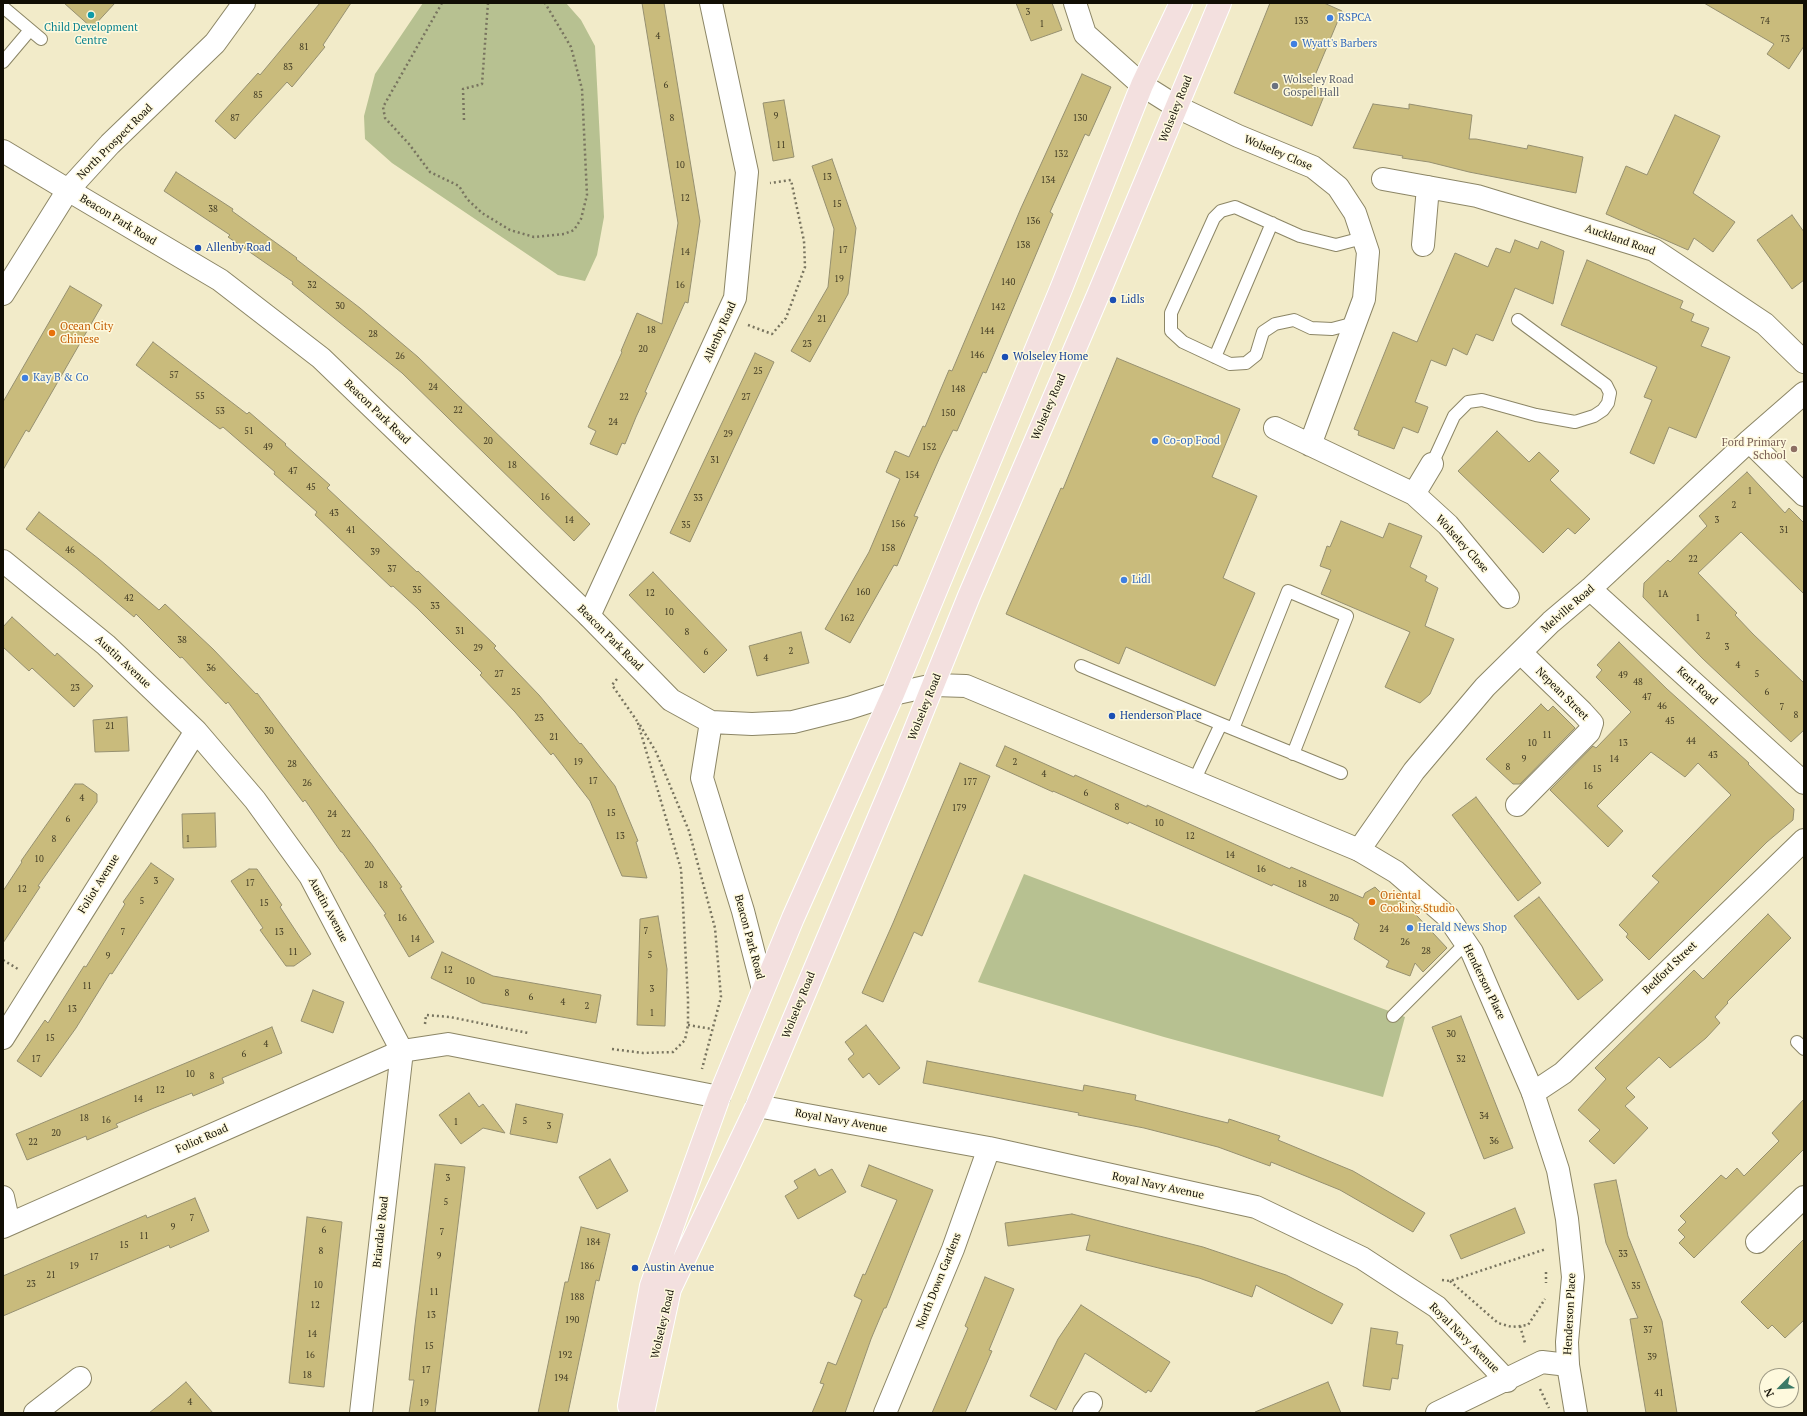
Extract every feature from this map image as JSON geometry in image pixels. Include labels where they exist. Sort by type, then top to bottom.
[{"type":"main road","name":"Wolseley Road","points":[[628,1413],[651,1286],[719,1097],[763,989],[893,694],[1061,289],[1142,85],[1181,3]]},
{"type":"main road","name":"Wolseley Road","points":[[643,1413],[670,1289],[757,1106],[934,685],[972,589],[1220,3]]},
{"type":"street","name":"North Prospect Road","points":[[3,294],[68,190],[110,144],[215,42],[244,3]]},
{"type":"street","name":"Allenby Road","points":[[589,616],[735,298],[747,172],[712,3]]},
{"type":"street","name":"Wolseley Close","points":[[1075,3],[1085,34],[1142,85],[1177,107],[1238,136],[1313,167],[1338,187],[1355,213],[1368,252],[1364,299],[1310,445]]},
{"type":"street","name":"Beacon Park Road","points":[[3,151],[220,280],[321,358],[589,616],[671,700],[711,722],[752,724],[793,722],[849,708],[893,694]]},
{"type":"street","name":"Auckland Road","points":[[1383,179],[1477,196],[1654,250],[1765,324],[1804,362]]},
{"type":"street","points":[[1423,244],[1428,187]]},
{"type":"street","name":"Melville Road","points":[[1359,850],[1414,771],[1485,687],[1551,622],[1590,590],[1749,441],[1804,393]]},
{"type":"street","name":"Wolseley Close","points":[[1275,428],[1414,494],[1448,525],[1508,597]]},
{"type":"street","points":[[1749,441],[1804,495]]},
{"type":"street","points":[[1414,494],[1432,464]]},
{"type":"street","name":"Austin Avenue","points":[[3,561],[106,645],[196,731],[254,800],[310,876],[402,1051]]},
{"type":"street","name":"Kent Road","points":[[1590,590],[1804,783]]},
{"type":"street","name":"Nepean Street","points":[[1517,805],[1588,732],[1592,723],[1521,653]]},
{"type":"street","name":"Henderson Place","points":[[893,694],[934,685],[966,686],[1359,850],[1396,872],[1448,917],[1475,959],[1533,1093],[1558,1170],[1567,1219],[1573,1277],[1567,1342],[1568,1364]]},
{"type":"street","name":"Beacon Park Road","points":[[711,722],[702,778],[743,911],[763,989]]},
{"type":"street","name":"Foliot Avenue","points":[[3,1038],[196,731]]},
{"type":"street","name":"Bedford Street","points":[[1533,1093],[1563,1074],[1804,840]]},
{"type":"street","points":[[402,1051],[448,1044],[719,1097]]},
{"type":"street","name":"Foliot Road","points":[[6,1226],[402,1051]]},
{"type":"street","name":"Briardale Road","points":[[361,1413],[402,1051]]},
{"type":"street","name":"Royal Navy Avenue","points":[[757,1106],[989,1148],[1256,1207],[1362,1258],[1437,1307],[1507,1381]]},
{"type":"street","name":"North Down Gardens","points":[[885,1413],[953,1250],[989,1148]]},
{"type":"street","points":[[3,1197],[6,1226]]},
{"type":"street","points":[[1757,1242],[1804,1197]]},
{"type":"street","points":[[1437,1413],[1507,1381],[1542,1362],[1568,1364],[1576,1413]]},
{"type":"street","points":[[35,1413],[80,1378]]},
{"type":"lane","points":[[3,7],[41,39]]},
{"type":"lane","points":[[3,62],[30,30]]},
{"type":"lane","points":[[1355,323],[1332,329],[1311,328],[1294,320],[1275,324],[1263,332],[1256,355],[1246,363],[1230,364],[1183,342],[1171,331],[1171,313],[1214,218],[1222,211],[1235,207],[1300,236],[1336,245],[1355,240],[1361,232]]},
{"type":"lane","points":[[1215,357],[1272,224]]},
{"type":"lane","points":[[1432,464],[1454,416],[1468,402],[1482,400],[1536,415],[1575,422],[1594,416],[1603,410],[1608,403],[1610,393],[1606,385],[1518,320]]},
{"type":"lane","points":[[1233,729],[1288,591],[1347,616],[1293,754]]},
{"type":"lane","points":[[1081,666],[1341,773]]},
{"type":"lane","points":[[1194,781],[1221,724]]},
{"type":"lane","points":[[1393,1016],[1466,943]]},
{"type":"path","points":[[442,3],[383,107],[385,118],[409,144],[430,172],[458,186],[467,199],[482,213],[510,230],[534,237],[564,234],[574,230],[581,218],[587,195],[582,89],[572,47],[545,3]]},
{"type":"path","points":[[464,120],[462,89],[482,84],[488,3]]},
{"type":"path","points":[[771,183],[791,180],[802,234],[804,267],[786,318],[772,334]]},
{"type":"path","points":[[633,661],[612,685],[637,720],[656,752],[689,831],[715,928],[721,997],[696,1092]]},
{"type":"path","points":[[637,720],[681,869],[688,999],[688,1025],[685,1040]]},
{"type":"path","points":[[3,960],[10,964]]},
{"type":"path","points":[[688,1025],[712,1029]]},
{"type":"path","points":[[1416,1294],[1429,1279],[1450,1281],[1533,1252],[1547,1249],[1546,1255]]},
{"type":"path","points":[[1546,1267],[1546,1290]]},
{"type":"path","points":[[1450,1281],[1498,1323],[1512,1328],[1528,1325],[1546,1298]]},
{"type":"green space","points":[[423,3],[566,3],[581,20],[595,46],[604,217],[597,255],[585,281],[558,275],[392,163],[365,139],[364,116],[375,74]]},
{"type":"green space","points":[[1024,874],[1405,1017],[1383,1097],[1164,1037],[978,982]]},
{"type":"building","name":"Child Development Centre","points":[[64,3],[115,3],[92,28]]},
{"type":"building","points":[[320,3],[351,3],[323,45],[325,47],[292,87],[287,82],[235,139],[215,121],[258,73],[260,75]]},
{"type":"building","points":[[642,3],[664,3],[700,221],[688,303],[685,302],[645,392],[647,393],[625,444],[622,443],[617,455],[590,444],[596,431],[588,427],[622,352],[621,351],[637,313],[662,324],[678,223]]},
{"type":"building","points":[[1016,3],[1052,3],[1062,30],[1031,41]]},
{"type":"building","points":[[1270,3],[1324,3],[1342,11],[1311,85],[1326,91],[1312,126],[1234,93]]},
{"type":"building","points":[[1704,3],[1804,3],[1804,46],[1789,69],[1767,54],[1774,44]]},
{"type":"building","points":[[1082,74],[1111,87],[1089,136],[1085,134],[1050,212],[1053,214],[986,373],[983,372],[957,431],[953,430],[940,457],[914,516],[918,517],[897,566],[894,565],[850,643],[825,629],[869,552],[900,479],[886,472],[895,451],[909,457],[923,426],[925,427],[949,370],[952,371],[1021,208]]},
{"type":"building","points":[[784,100],[794,157],[773,161],[763,103]]},
{"type":"building","points":[[1373,104],[1409,109],[1409,104],[1472,115],[1469,139],[1527,149],[1528,145],[1583,157],[1576,193],[1469,172],[1429,162],[1402,158],[1403,156],[1353,148]]},
{"type":"building","points":[[1675,115],[1720,136],[1693,193],[1735,222],[1713,252],[1694,238],[1688,250],[1606,214],[1626,166],[1647,175]]},
{"type":"building","points":[[832,159],[856,228],[848,294],[810,362],[791,351],[828,287],[834,229],[812,166]]},
{"type":"building","points":[[176,172],[233,209],[232,211],[297,258],[296,259],[360,308],[418,357],[590,524],[574,541],[402,373],[292,284],[293,282],[228,237],[230,235],[164,191]]},
{"type":"building","points":[[1792,215],[1804,232],[1804,280],[1792,289],[1757,240]]},
{"type":"building","points":[[1515,240],[1538,249],[1541,241],[1564,251],[1553,304],[1515,288],[1493,341],[1476,334],[1467,355],[1453,348],[1446,366],[1431,360],[1415,402],[1428,407],[1418,433],[1403,427],[1394,449],[1358,435],[1359,431],[1354,429],[1393,332],[1417,342],[1455,253],[1488,267],[1496,248],[1510,253]]},
{"type":"building","points":[[1587,260],[1683,301],[1680,308],[1694,314],[1691,321],[1709,328],[1701,346],[1730,357],[1696,438],[1669,427],[1654,464],[1630,453],[1652,400],[1644,397],[1657,367],[1561,325]]},
{"type":"building","points":[[70,286],[102,305],[29,432],[26,430],[3,470],[3,402]]},
{"type":"building","points":[[153,342],[247,414],[249,412],[286,444],[285,445],[330,485],[327,488],[417,572],[418,571],[496,646],[494,648],[539,695],[580,744],[581,743],[615,786],[638,841],[636,842],[647,878],[622,876],[590,801],[553,753],[551,755],[515,712],[480,675],[482,673],[417,608],[393,586],[391,587],[315,515],[317,512],[274,474],[275,472],[223,427],[220,429],[136,365]]},
{"type":"building","points":[[755,353],[774,362],[690,542],[670,533]]},
{"type":"building","points":[[1117,358],[1240,409],[1212,477],[1257,496],[1223,578],[1255,593],[1215,686],[1126,647],[1119,664],[1006,614],[1061,488],[1063,489]]},
{"type":"building","points":[[1497,431],[1529,462],[1539,452],[1559,471],[1550,480],[1590,519],[1575,534],[1568,528],[1543,553],[1458,471]]},
{"type":"building","points":[[1747,472],[1785,513],[1789,508],[1804,523],[1804,594],[1741,532],[1698,573],[1737,613],[1735,615],[1753,634],[1804,683],[1804,730],[1791,742],[1702,658],[1643,597],[1644,583],[1668,560],[1670,562],[1707,526],[1699,516]]},
{"type":"building","points":[[39,512],[99,559],[159,610],[165,604],[213,649],[256,694],[257,693],[373,846],[402,887],[400,888],[434,942],[409,957],[384,915],[386,914],[342,852],[305,800],[303,802],[228,702],[226,704],[182,657],[180,658],[136,614],[134,617],[76,568],[26,529]]},
{"type":"building","points":[[1341,521],[1383,538],[1389,523],[1422,536],[1410,567],[1427,576],[1425,581],[1438,588],[1425,626],[1454,639],[1430,694],[1420,703],[1385,687],[1410,632],[1321,594],[1331,570],[1320,566],[1327,546],[1330,547]]},
{"type":"building","points":[[653,572],[727,650],[704,673],[629,595]]},
{"type":"building","points":[[12,617],[55,656],[57,653],[93,686],[74,707],[32,668],[29,671],[3,647],[3,627]]},
{"type":"building","points":[[801,632],[809,663],[757,676],[749,646]]},
{"type":"building","points":[[1619,642],[1667,689],[1749,763],[1748,764],[1794,809],[1793,820],[1767,842],[1649,960],[1626,937],[1628,934],[1619,925],[1659,882],[1652,876],[1731,795],[1698,763],[1685,777],[1651,752],[1597,806],[1623,831],[1608,847],[1550,790],[1593,746],[1596,748],[1631,712],[1596,677],[1602,670],[1597,665]]},
{"type":"building","points":[[1541,704],[1548,711],[1553,706],[1575,728],[1520,784],[1513,784],[1486,759]]},
{"type":"building","points":[[127,717],[129,751],[95,752],[93,720]]},
{"type":"building","points":[[1005,746],[1074,777],[1075,775],[1147,807],[1147,805],[1290,869],[1291,867],[1363,898],[1365,893],[1375,887],[1380,892],[1404,902],[1447,948],[1423,972],[1415,963],[1410,976],[1386,967],[1389,961],[1354,939],[1359,924],[1353,919],[1273,884],[1272,886],[1129,822],[1128,824],[996,766]]},
{"type":"building","points":[[960,763],[990,776],[922,936],[914,932],[883,1002],[862,993]]},
{"type":"building","points":[[75,784],[83,784],[97,794],[97,802],[38,886],[40,887],[3,943],[3,891],[22,862],[21,861]]},
{"type":"building","points":[[1476,797],[1541,883],[1518,901],[1452,815]]},
{"type":"building","points":[[215,813],[216,847],[183,848],[182,814]]},
{"type":"building","points":[[151,863],[174,879],[112,974],[110,973],[76,1028],[41,1077],[17,1061],[45,1020],[48,1023],[84,966],[86,967],[125,904],[123,902]]},
{"type":"building","points":[[249,869],[257,869],[282,905],[280,907],[311,954],[294,966],[286,966],[260,930],[263,928],[231,881]]},
{"type":"building","points":[[1539,897],[1603,980],[1578,1000],[1514,916]]},
{"type":"building","points":[[1768,914],[1791,938],[1727,1002],[1728,1003],[1715,1017],[1720,1023],[1706,1038],[1670,1068],[1659,1057],[1626,1088],[1635,1097],[1625,1106],[1648,1128],[1614,1164],[1589,1141],[1600,1130],[1578,1110],[1606,1079],[1595,1068],[1694,970],[1703,979]]},
{"type":"building","points":[[658,916],[667,969],[665,1026],[637,1025],[640,919]]},
{"type":"building","points":[[442,952],[493,976],[601,995],[596,1023],[482,1003],[431,978]]},
{"type":"building","points":[[313,990],[344,1002],[333,1033],[301,1021]]},
{"type":"building","points":[[1461,1016],[1513,1148],[1484,1159],[1432,1027]]},
{"type":"building","points":[[866,1025],[900,1068],[879,1085],[869,1073],[863,1078],[848,1059],[854,1054],[845,1042]]},
{"type":"building","points":[[272,1027],[282,1053],[222,1078],[224,1083],[193,1096],[192,1093],[154,1108],[116,1124],[118,1127],[87,1140],[86,1136],[27,1160],[16,1134]]},
{"type":"building","points":[[927,1061],[1083,1091],[1084,1085],[1136,1095],[1135,1100],[1228,1123],[1229,1119],[1280,1136],[1278,1140],[1353,1171],[1425,1213],[1413,1232],[1340,1190],[1271,1162],[1270,1166],[1218,1147],[1144,1128],[1078,1115],[1079,1113],[923,1083]]},
{"type":"building","points":[[469,1093],[479,1107],[483,1104],[505,1133],[483,1128],[461,1144],[439,1115]]},
{"type":"building","points":[[1804,1099],[1804,1149],[1694,1258],[1679,1243],[1685,1237],[1678,1230],[1686,1222],[1680,1216],[1721,1175],[1726,1179],[1737,1168],[1744,1176],[1779,1141],[1772,1133]]},
{"type":"building","points":[[516,1104],[563,1114],[557,1143],[510,1134]]},
{"type":"building","points":[[610,1159],[628,1191],[597,1209],[579,1177]]},
{"type":"building","points":[[435,1164],[465,1167],[435,1413],[409,1413],[414,1380],[409,1380]]},
{"type":"building","points":[[869,1165],[933,1190],[886,1308],[884,1308],[871,1339],[845,1413],[812,1413],[824,1384],[820,1383],[828,1362],[836,1365],[862,1300],[854,1296],[863,1274],[865,1275],[897,1200],[861,1186]]},
{"type":"building","points":[[815,1169],[819,1176],[832,1169],[846,1192],[798,1219],[785,1196],[798,1188],[794,1181]]},
{"type":"building","points":[[1616,1180],[1628,1236],[1662,1321],[1677,1413],[1646,1413],[1630,1319],[1638,1318],[1606,1243],[1594,1184]]},
{"type":"building","points":[[195,1198],[209,1231],[170,1248],[169,1245],[3,1316],[3,1276],[146,1215],[147,1218]]},
{"type":"building","points":[[1515,1208],[1525,1233],[1461,1259],[1450,1235]]},
{"type":"building","points":[[1072,1214],[1203,1247],[1286,1275],[1343,1304],[1332,1324],[1256,1285],[1252,1297],[1199,1278],[1086,1250],[1090,1235],[1008,1246],[1005,1223]]},
{"type":"building","points":[[307,1217],[342,1222],[324,1387],[289,1383]]},
{"type":"building","points":[[581,1227],[610,1234],[599,1281],[596,1280],[568,1413],[538,1413],[565,1282],[568,1282]]},
{"type":"building","points":[[1804,1239],[1804,1320],[1785,1338],[1772,1325],[1768,1329],[1741,1302]]},
{"type":"building","points":[[985,1277],[1014,1289],[989,1350],[992,1351],[965,1413],[932,1413],[968,1328],[965,1326]]},
{"type":"building","points":[[1081,1305],[1170,1362],[1151,1392],[1148,1390],[1146,1393],[1085,1353],[1056,1410],[1030,1396],[1058,1339]]},
{"type":"building","points":[[1371,1328],[1398,1332],[1396,1344],[1403,1345],[1398,1379],[1392,1378],[1390,1390],[1363,1386]]},
{"type":"building","points":[[186,1382],[213,1413],[149,1413],[170,1396]]},
{"type":"building","points":[[1328,1382],[1341,1413],[1255,1413],[1255,1412]]},
{"type":"place","name":"Child Development Centre","points":[[91,15]]},
{"type":"place","name":"RSPCA","points":[[1330,18]]},
{"type":"place","name":"Wyatt's Barbers","points":[[1294,44]]},
{"type":"place","name":"Wolseley Road Gospel Hall","points":[[1275,86]]},
{"type":"place","name":"Allenby Road","points":[[198,248]]},
{"type":"place","name":"Lidls","points":[[1113,300]]},
{"type":"place","name":"Ocean City Chinese","points":[[52,333]]},
{"type":"place","name":"Wolseley Home","points":[[1005,357]]},
{"type":"place","name":"Kay B & Co","points":[[25,378]]},
{"type":"place","name":"Co-op Food","points":[[1155,441]]},
{"type":"place","name":"Ford Primary School","points":[[1794,449]]},
{"type":"place","name":"Lidl","points":[[1124,580]]},
{"type":"place","name":"Henderson Place","points":[[1112,716]]},
{"type":"place","name":"Oriental Cooking Studio","points":[[1372,902]]},
{"type":"place","name":"Herald News Shop","points":[[1410,928]]},
{"type":"place","name":"Austin Avenue","points":[[635,1268]]}]
